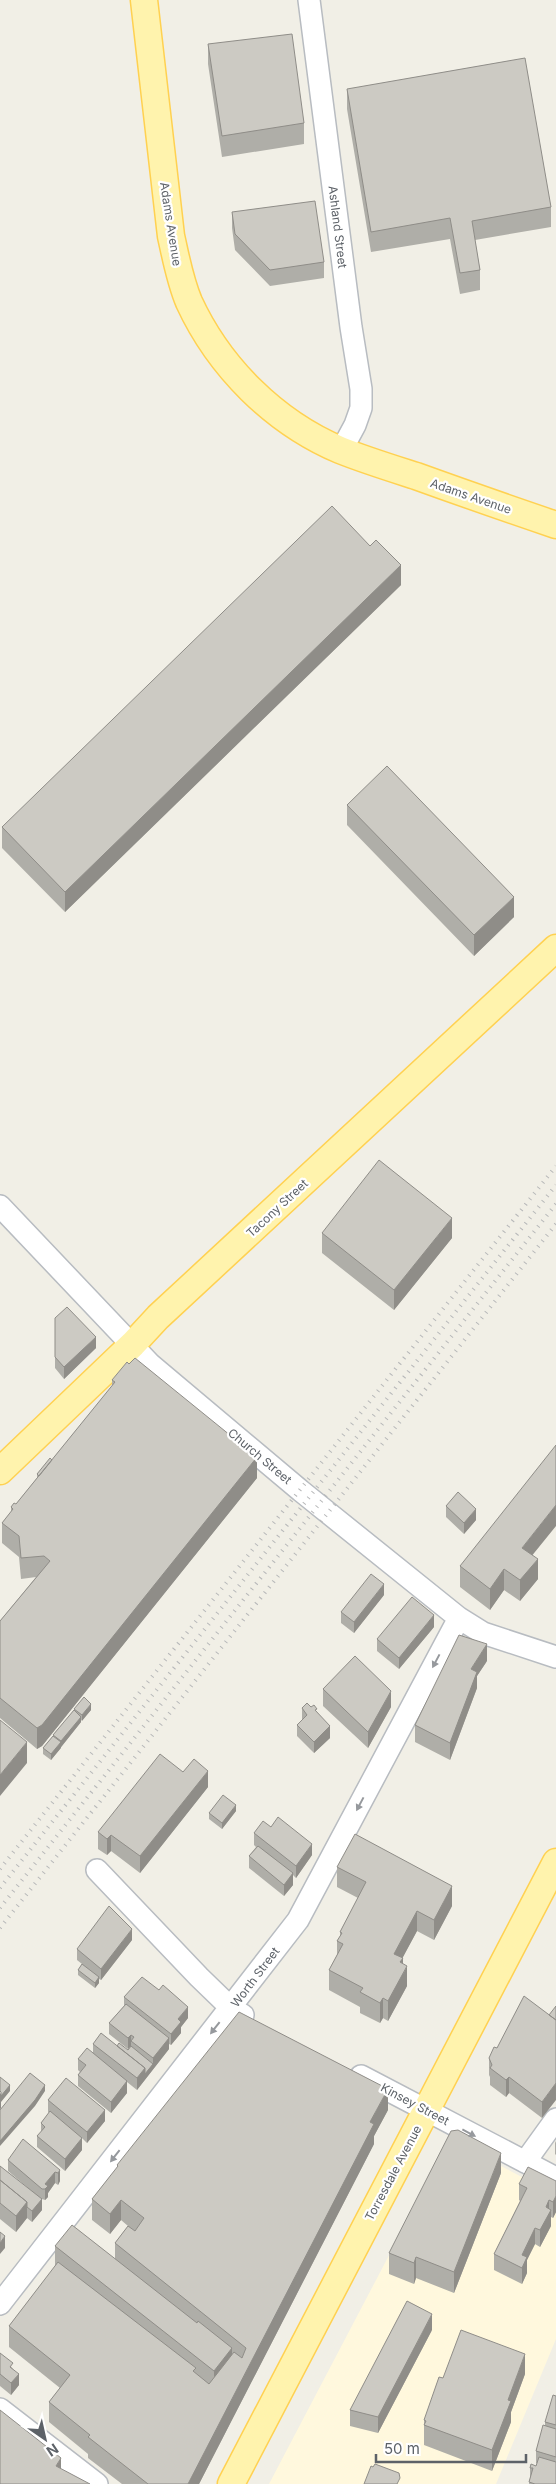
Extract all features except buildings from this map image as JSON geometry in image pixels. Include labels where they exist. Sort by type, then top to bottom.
[{"type":"main road","name":"Adams Avenue","points":[[144,0],[171,236],[189,302],[221,354],[258,398],[304,431],[341,450],[556,525]]},
{"type":"main road","name":"Tacony Street","points":[[0,1471],[133,1344],[158,1317],[556,948]]},
{"type":"main road","name":"Torresdale Avenue","points":[[231,2484],[556,1862]]},
{"type":"street","name":"Ashland Street","points":[[309,0],[351,328],[361,389],[361,408],[341,450]]},
{"type":"street","name":"Church Street","points":[[0,1206],[150,1364],[301,1491],[459,1618],[483,1633],[556,1657]]},
{"type":"street","name":"Worth Street","points":[[0,2304],[298,1920],[459,1618]]},
{"type":"street","points":[[97,1870],[231,2008],[265,2026]]},
{"type":"street","name":"Kinsey Street","points":[[341,2066],[556,2178]]},
{"type":"street","points":[[525,2162],[556,2120]]},
{"type":"street","points":[[0,2409],[97,2484]]},
{"type":"shaded area","points":[[450,2139],[556,2195],[556,2339],[496,2484],[269,2484]]},
{"type":"railway","points":[[0,1869],[556,1166]]},
{"type":"railway","points":[[0,1888],[556,1185]]},
{"type":"railway","points":[[0,1908],[556,1204]]},
{"type":"railway","points":[[0,1928],[556,1224]]}]
